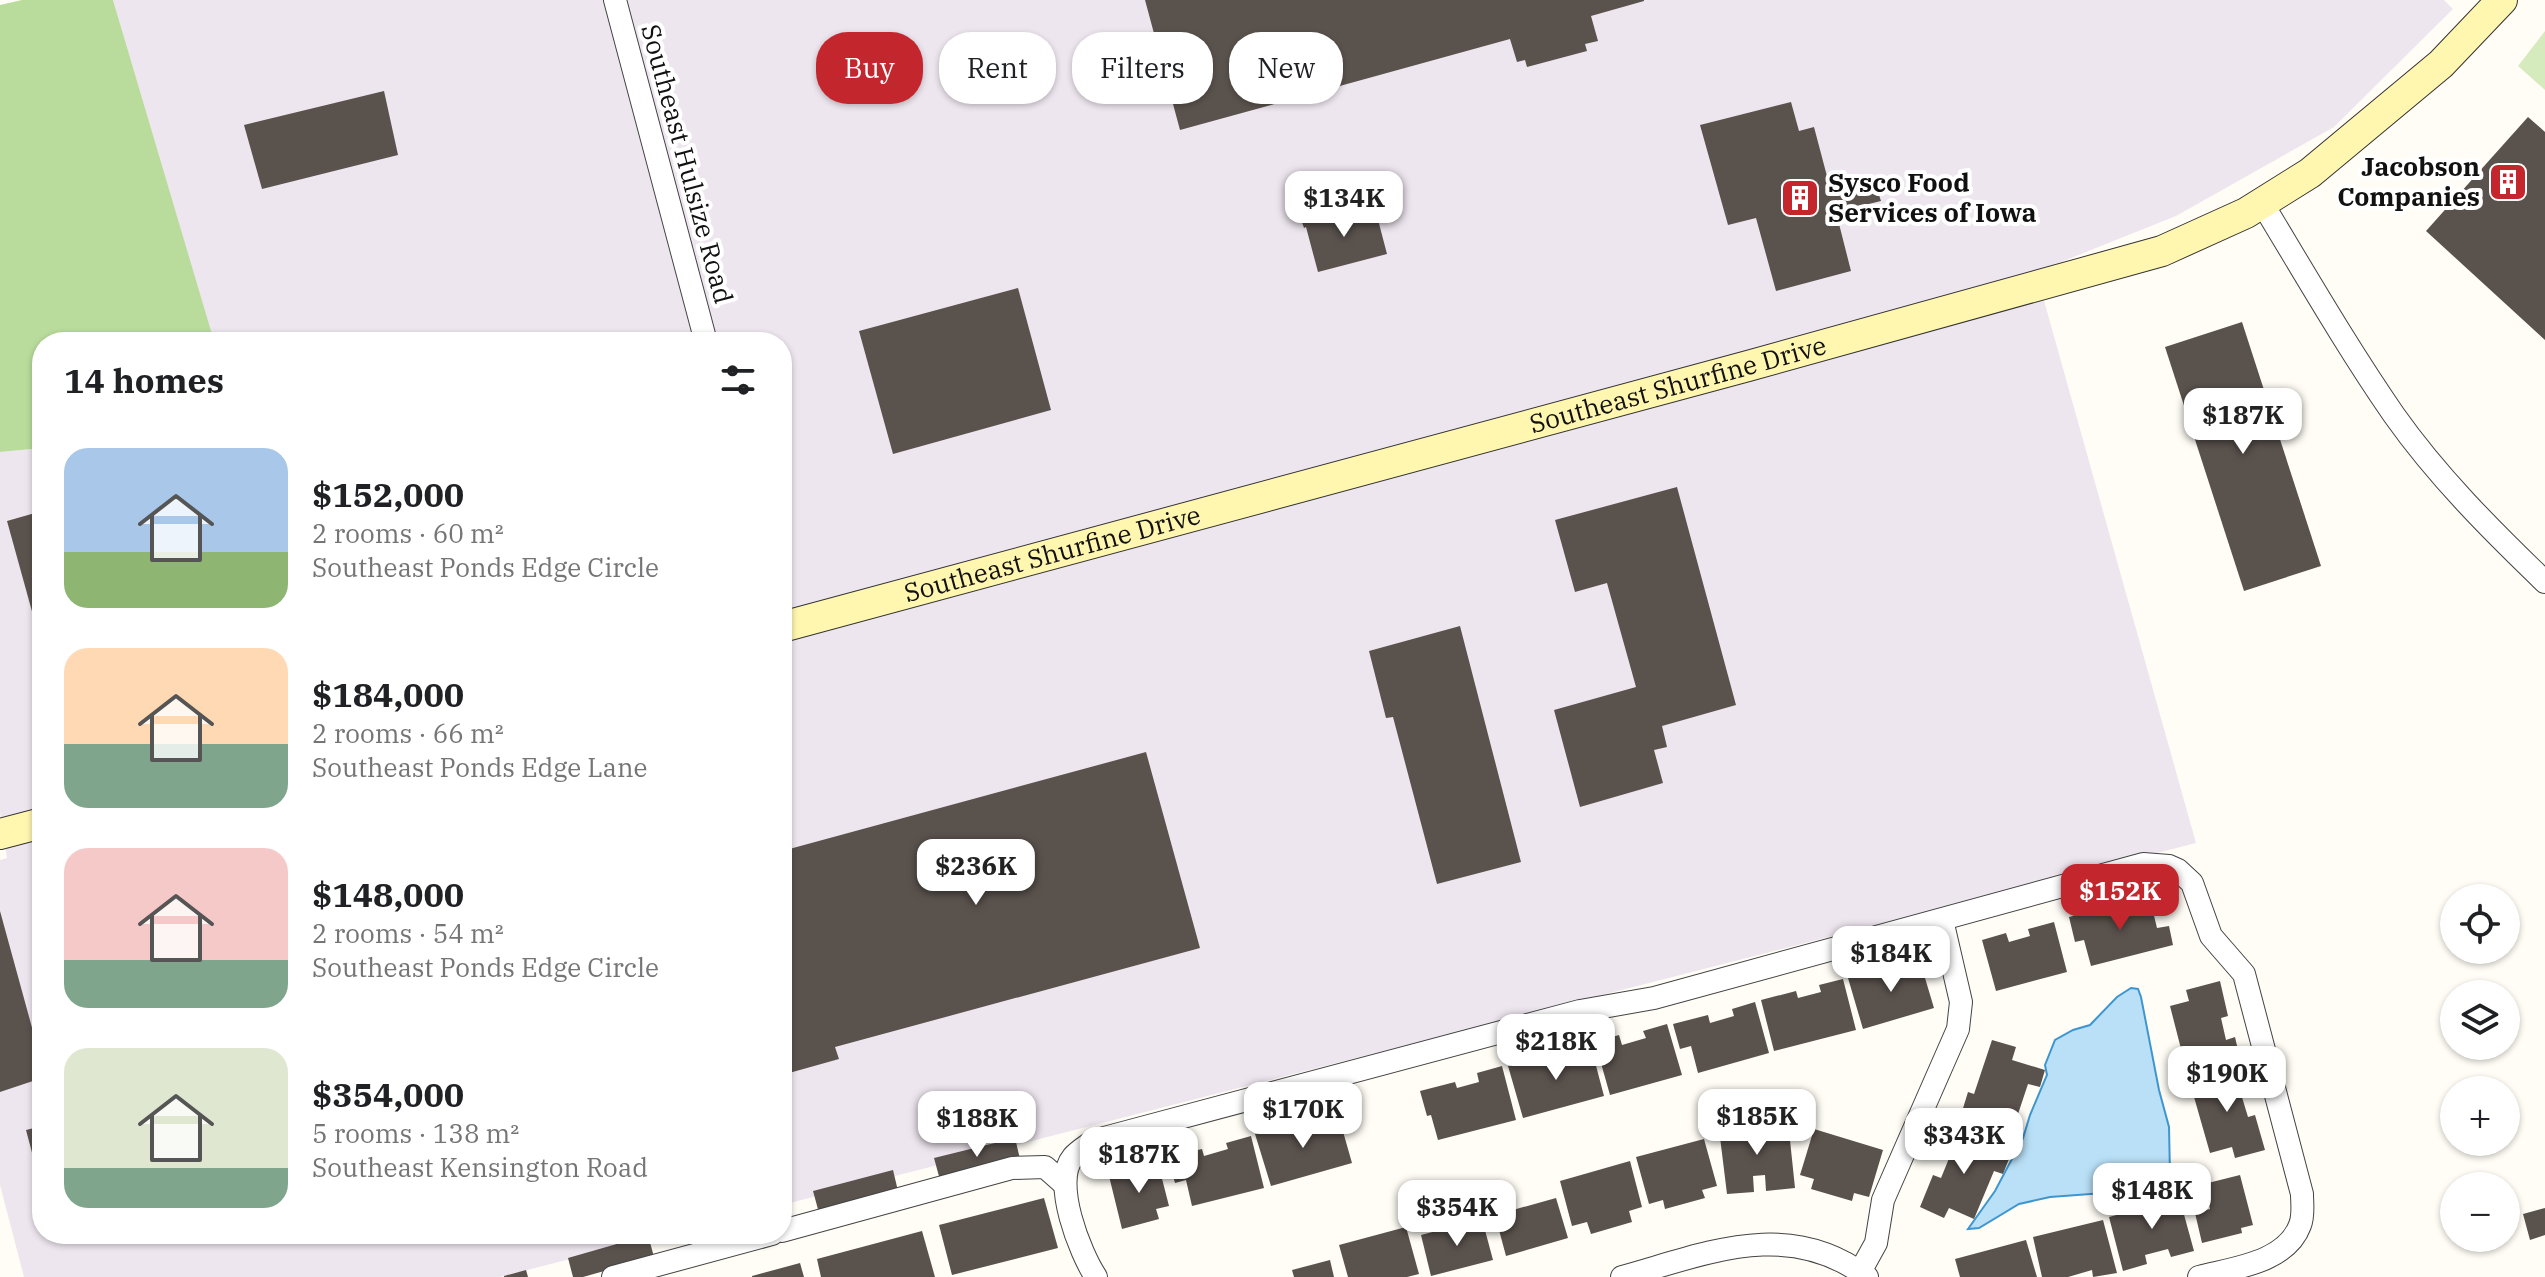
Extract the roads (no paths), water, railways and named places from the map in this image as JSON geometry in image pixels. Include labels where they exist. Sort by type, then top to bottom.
[{"type":"street","name":"Southeast Hulsize Road","points":[[615,0],[703,332]]},
{"type":"street","name":"Southeast Shurfine Drive","points":[[792,623],[1748,366],[2162,251],[2262,203],[2310,173],[2441,64],[2502,0]]},
{"type":"street","points":[[2262,203],[2394,416],[2495,534],[2545,582]]},
{"type":"street","points":[[0,834],[32,826]]},
{"type":"street","points":[[1063,1183],[1071,1158],[1093,1141],[1580,1011],[1654,998],[2143,864],[2169,866],[2192,883],[2211,936],[2244,974],[2302,1194],[2300,1225],[2280,1250],[2256,1262],[2199,1277]]},
{"type":"street","points":[[1622,1277],[1754,1244],[1782,1244],[1811,1249],[1864,1274],[1876,1243],[1883,1200],[1958,1029],[1961,1002],[1942,920]]},
{"type":"street","points":[[792,1228],[1012,1168],[1045,1167],[1063,1183],[1085,1260],[1096,1277]]},
{"type":"street","points":[[613,1277],[735,1244]]},
{"type":"water","points":[[2131,988],[2138,989],[2141,997],[2169,1127],[2170,1175],[2104,1193],[2050,1197],[2019,1204],[1979,1228],[1968,1229],[1995,1191],[2023,1138],[2047,1075],[2045,1065],[2055,1040],[2090,1025],[2117,997]]},
{"type":"place","name":"Jacobson Companies","points":[[2508,182]]},
{"type":"place","name":"Sysco Food Services of Iowa","points":[[1800,198]]}]
